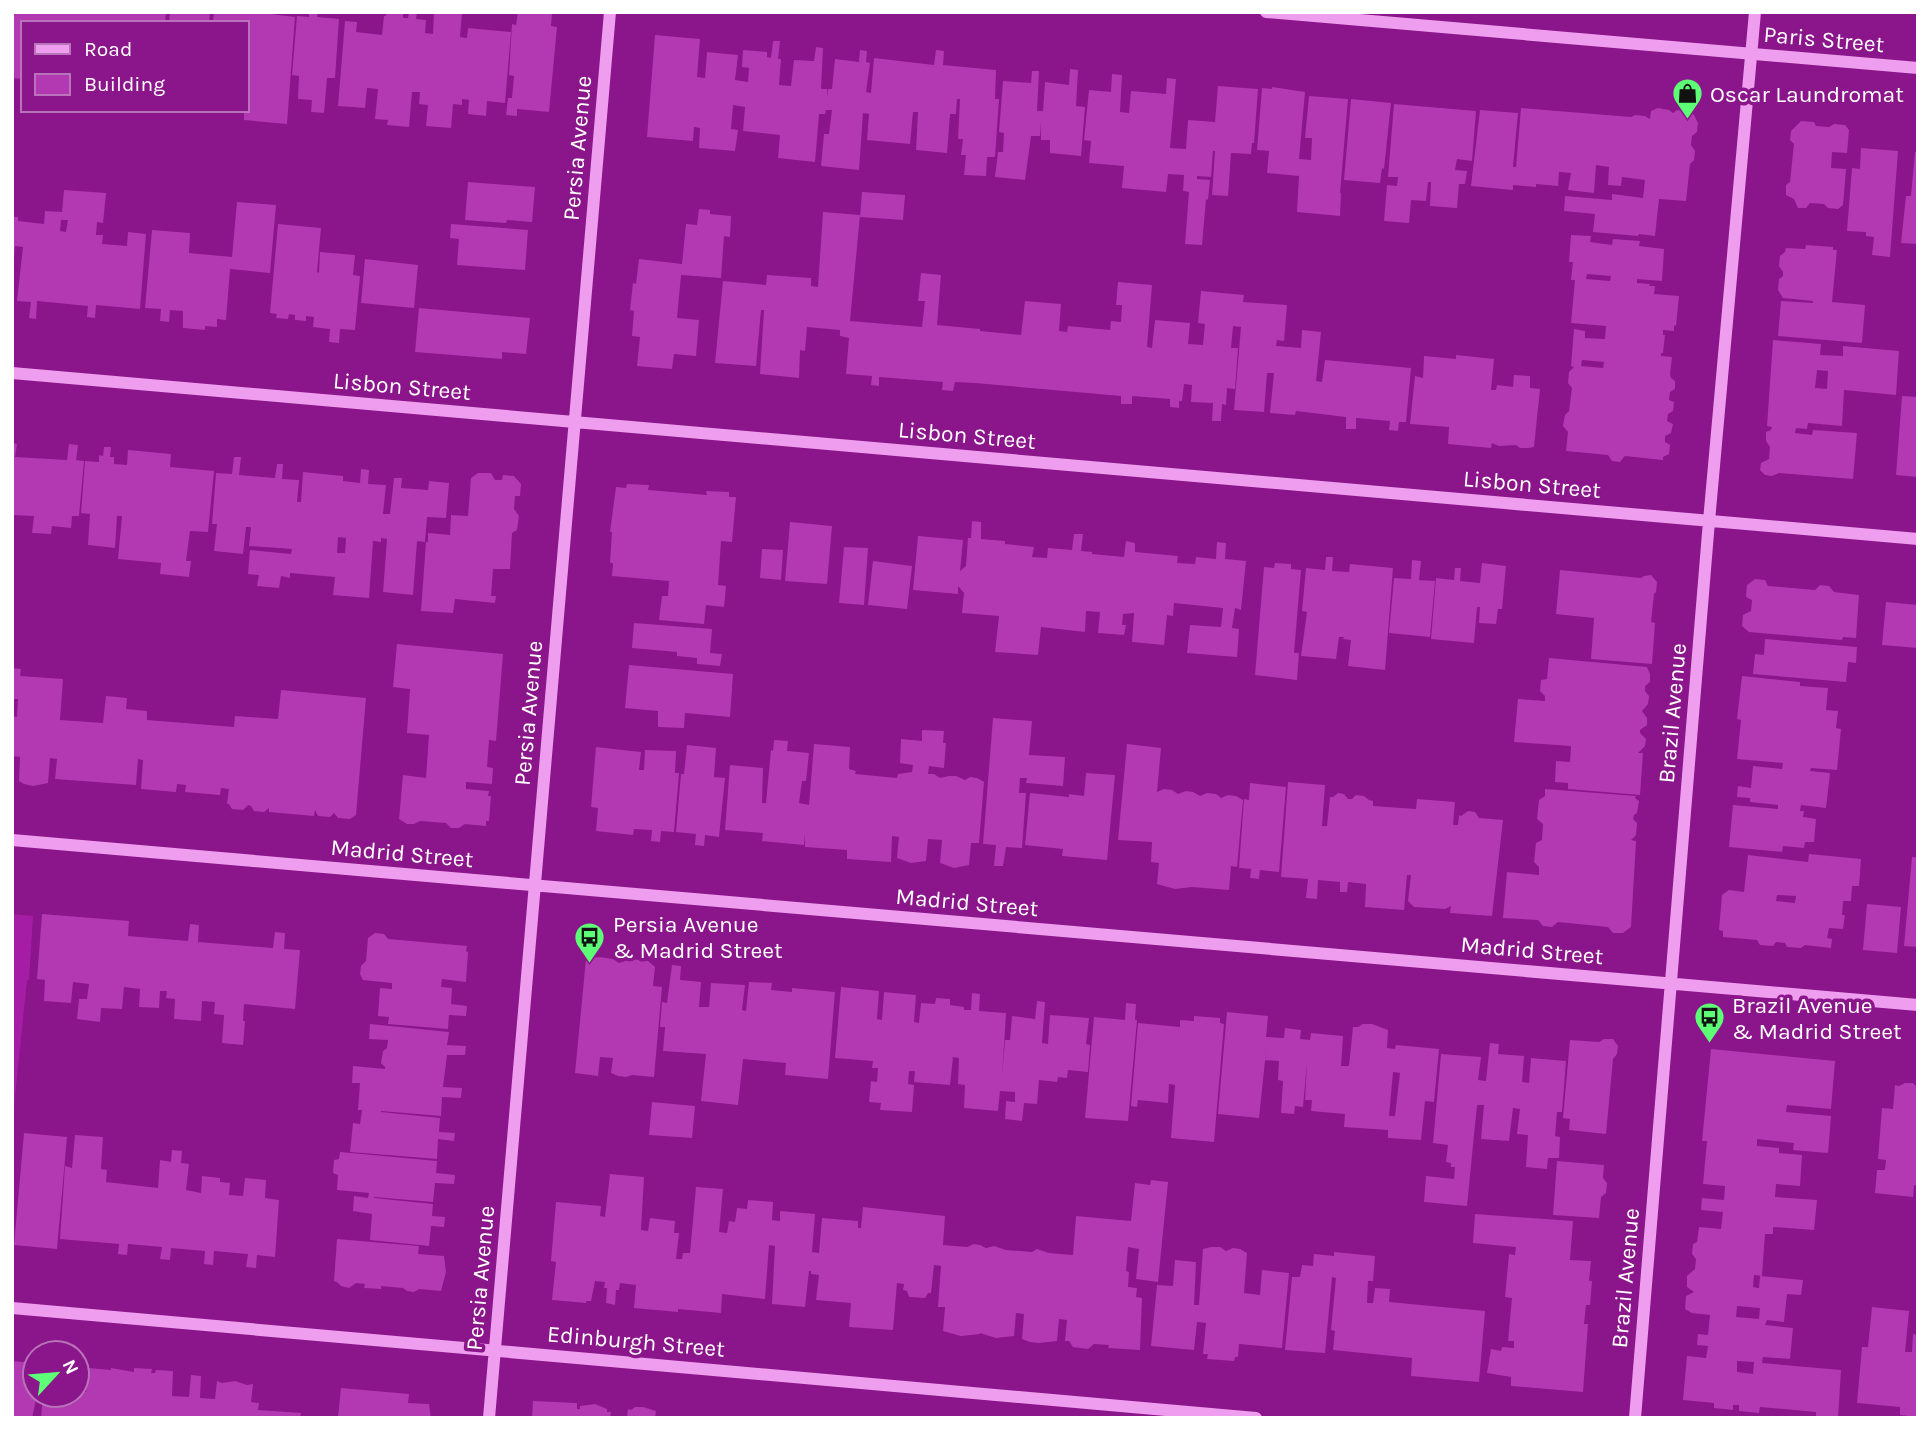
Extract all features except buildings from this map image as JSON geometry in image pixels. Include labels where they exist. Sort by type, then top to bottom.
[{"type":"street","name":"Persia Avenue","points":[[489,1418],[610,12]]},
{"type":"street","name":"Paris Street","points":[[1266,12],[1918,68]]},
{"type":"street","name":"Brazil Avenue","points":[[1634,1418],[1709,520],[1755,12]]},
{"type":"street","name":"Lisbon Street","points":[[12,373],[1918,539]]},
{"type":"street","name":"Madrid Street","points":[[12,840],[1918,1005]]},
{"type":"street","name":"Edinburgh Street","points":[[12,1308],[1256,1418]]},
{"type":"shaded area","points":[[12,914],[33,916],[29,980],[12,1126]]},
{"type":"place","name":"Oscar Laundromat","points":[[1687,121]]},
{"type":"place","name":"Persia Avenue & Madrid Street","points":[[590,964]]},
{"type":"place","name":"Brazil Avenue & Madrid Street","points":[[1709,1045]]}]
